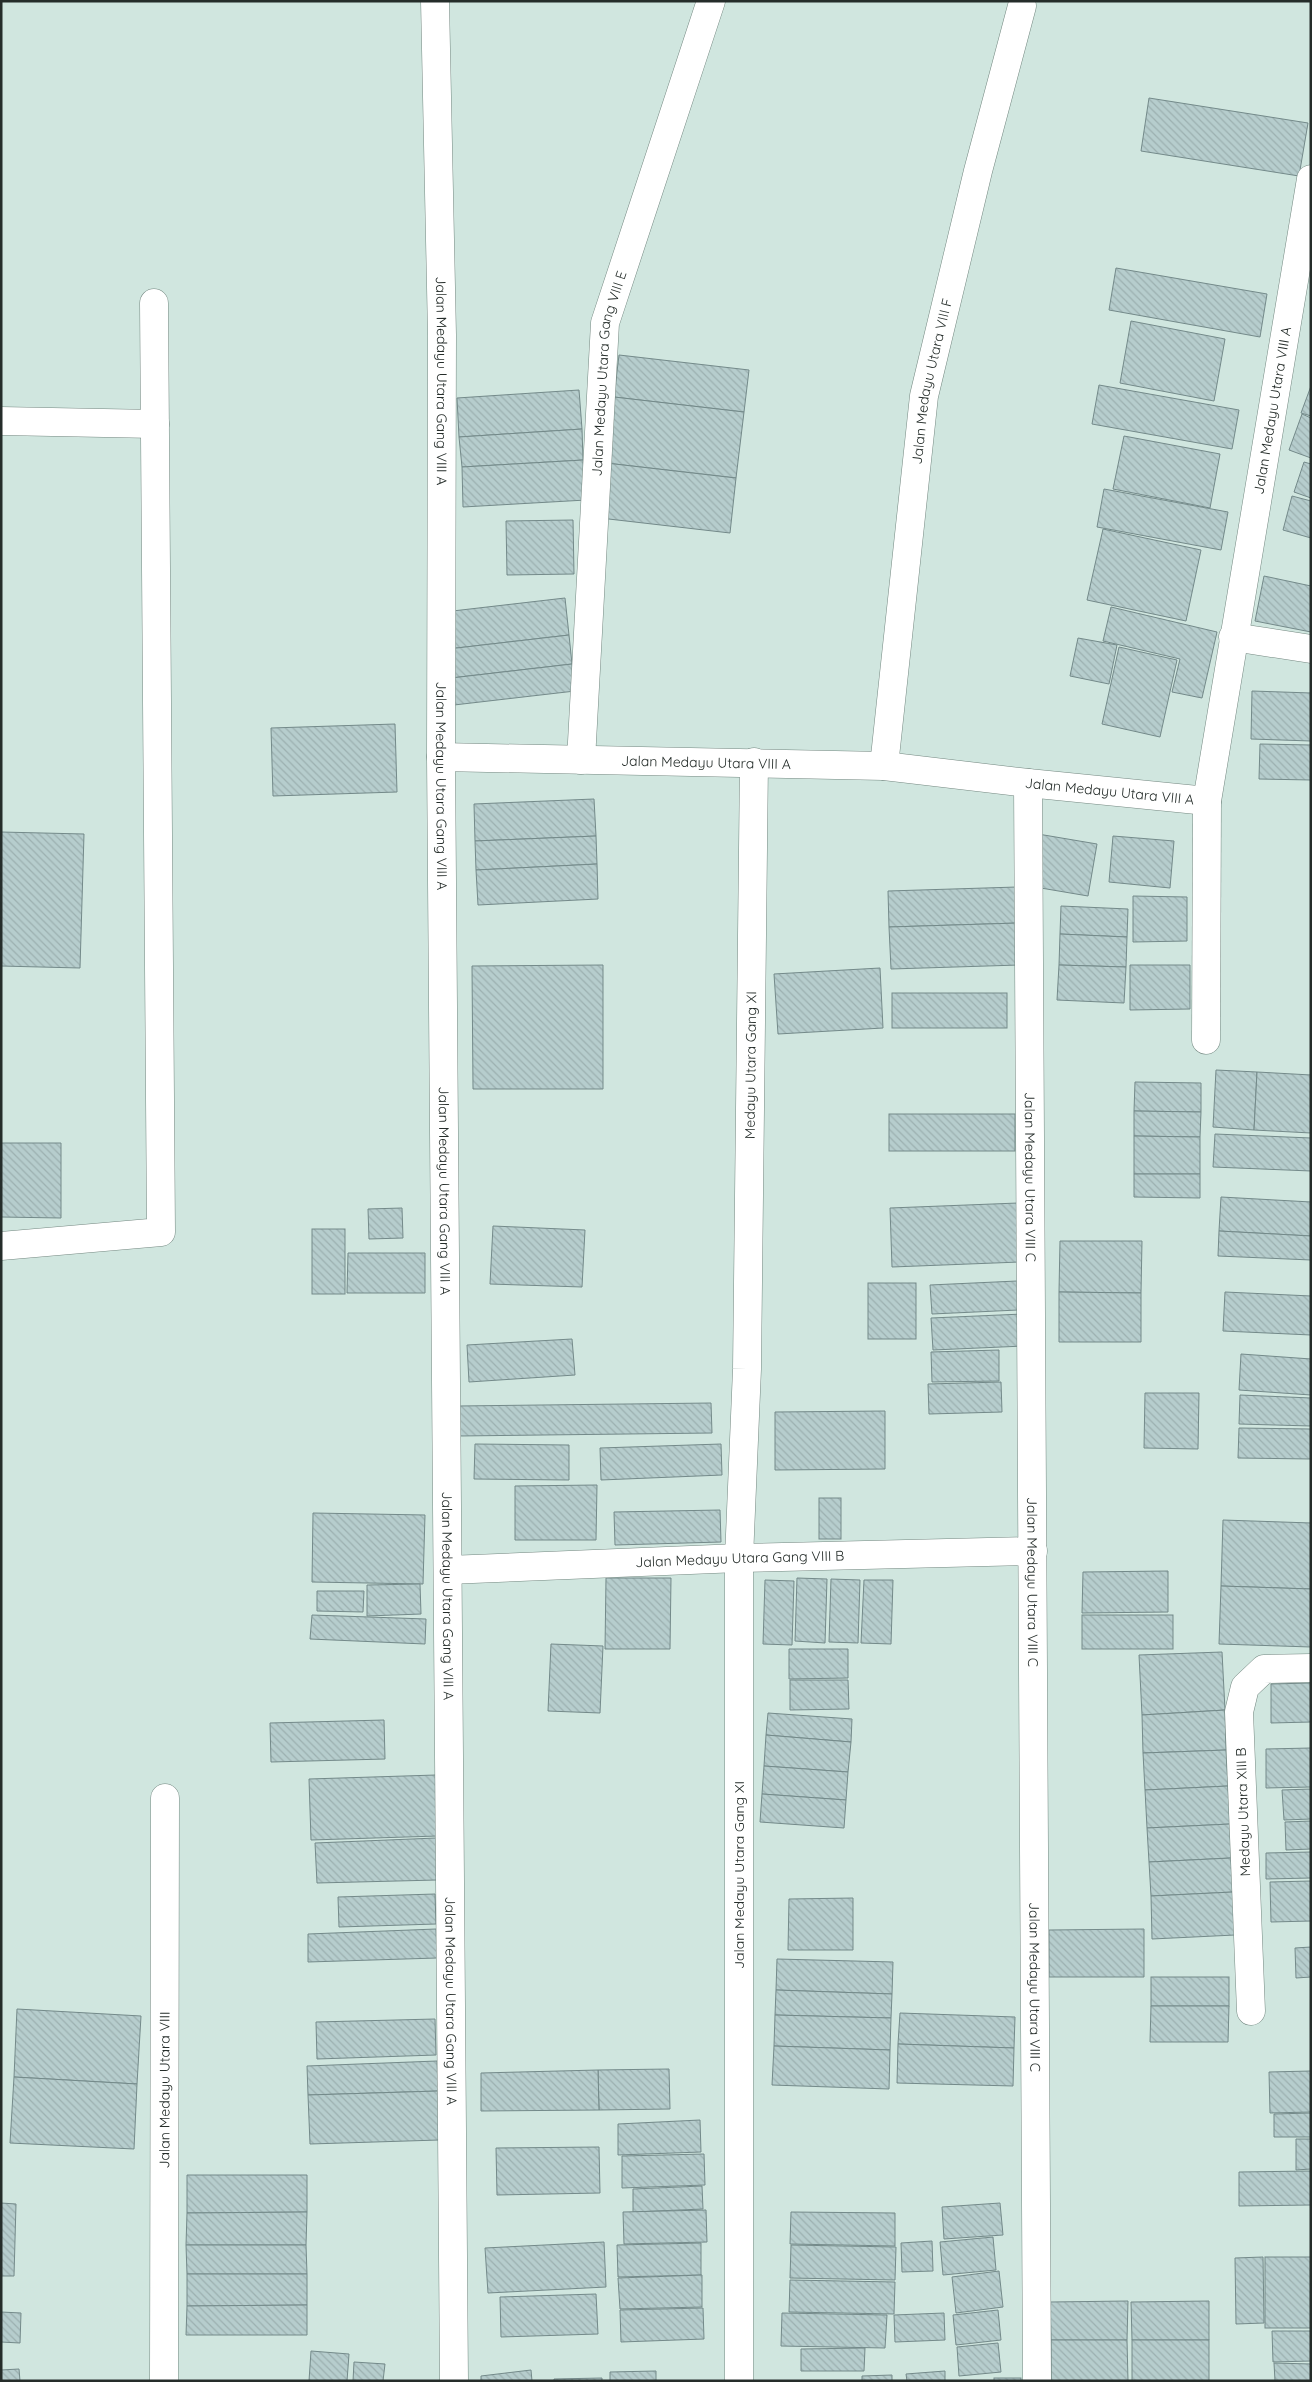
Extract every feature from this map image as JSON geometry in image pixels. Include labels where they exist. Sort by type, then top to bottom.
[{"type":"street","name":"Jalan Medayu Utara Gang VIII A","points":[[435,1],[442,335],[442,757],[454,2381]]},
{"type":"street","name":"Jalan Medayu Utara Gang VIII E","points":[[581,760],[605,323],[712,1]]},
{"type":"street","name":"Jalan Medayu Utara VIII F","points":[[884,766],[924,396],[976,180],[1022,6]]},
{"type":"street","name":"Jalan Medayu Utara VIII A","points":[[442,757],[884,766],[1207,801],[1311,179]]},
{"type":"street","points":[[1,1246],[161,1232],[154,303]]},
{"type":"street","points":[[1,421],[155,424]]},
{"type":"street","points":[[1233,637],[1311,649]]},
{"type":"street","name":"Medayu Utara Gang XI","points":[[747,1369],[754,762]]},
{"type":"street","name":"Jalan Medayu Utara VIII C","points":[[1028,783],[1037,2381]]},
{"type":"street","points":[[1206,1040],[1207,801]]},
{"type":"street","name":"Jalan Medayu Utara Gang XI","points":[[739,2381],[739,1558],[747,1369]]},
{"type":"street","name":"Jalan Medayu Utara Gang VIII B","points":[[448,1570],[739,1558],[1033,1551]]},
{"type":"street","name":"Medayu Utara XIII B","points":[[1251,2011],[1239,1712],[1245,1687],[1264,1669],[1311,1668]]},
{"type":"street","name":"Jalan Medayu Utara VIII","points":[[164,2381],[165,1798]]},
{"type":"building","points":[[1149,98],[1308,123],[1299,176],[1141,151]]},
{"type":"building","points":[[1116,268],[1267,294],[1260,337],[1109,310]]},
{"type":"building","points":[[1131,321],[1225,339],[1214,401],[1120,383]]},
{"type":"building","points":[[619,355],[749,370],[744,412],[614,397]]},
{"type":"building","points":[[1099,385],[1239,410],[1232,449],[1092,424]]},
{"type":"building","points":[[1311,386],[1311,416],[1301,413]]},
{"type":"building","points":[[579,390],[582,429],[459,437],[457,398]]},
{"type":"building","points":[[614,397],[744,412],[736,478],[606,463]]},
{"type":"building","points":[[1302,414],[1311,418],[1311,458],[1289,450]]},
{"type":"building","points":[[582,429],[583,460],[462,467],[459,437]]},
{"type":"building","points":[[1124,436],[1220,454],[1210,508],[1113,489]]},
{"type":"building","points":[[583,460],[586,500],[463,507],[462,467]]},
{"type":"building","points":[[1304,462],[1311,464],[1311,498],[1294,492]]},
{"type":"building","points":[[606,463],[736,478],[730,533],[600,518]]},
{"type":"building","points":[[1104,489],[1228,512],[1221,550],[1097,527]]},
{"type":"building","points":[[1292,496],[1311,501],[1311,538],[1283,530]]},
{"type":"building","points":[[573,520],[574,574],[507,575],[506,521]]},
{"type":"building","points":[[1103,529],[1201,550],[1186,621],[1087,600]]},
{"type":"building","points":[[1264,576],[1311,586],[1311,632],[1255,621]]},
{"type":"building","points":[[565,598],[569,635],[448,649],[444,612]]},
{"type":"building","points":[[1111,607],[1217,632],[1202,698],[1172,692],[1180,659],[1103,641]]},
{"type":"building","points":[[569,635],[572,664],[451,678],[448,649]]},
{"type":"building","points":[[1078,638],[1117,645],[1109,684],[1070,676]]},
{"type":"building","points":[[1119,647],[1177,660],[1160,737],[1102,724]]},
{"type":"building","points":[[572,664],[575,691],[454,705],[451,678]]},
{"type":"building","points":[[1252,691],[1311,693],[1311,741],[1251,739]]},
{"type":"building","points":[[395,724],[397,792],[273,796],[271,728]]},
{"type":"building","points":[[1260,744],[1311,745],[1311,780],[1259,779]]},
{"type":"building","points":[[594,799],[596,836],[475,841],[474,804]]},
{"type":"building","points":[[1,832],[84,834],[80,968],[1,966]]},
{"type":"building","points":[[1038,834],[1097,844],[1088,896],[1029,886]]},
{"type":"building","points":[[596,836],[597,864],[476,870],[475,841]]},
{"type":"building","points":[[1113,836],[1174,841],[1170,888],[1109,882]]},
{"type":"building","points":[[597,864],[598,899],[478,905],[476,870]]},
{"type":"building","points":[[1017,887],[1018,923],[889,927],[888,891]]},
{"type":"building","points":[[1133,896],[1187,897],[1187,941],[1133,942]]},
{"type":"building","points":[[1061,906],[1128,909],[1127,937],[1060,934]]},
{"type":"building","points":[[1018,923],[1019,965],[891,969],[889,927]]},
{"type":"building","points":[[1060,934],[1127,937],[1126,967],[1059,965]]},
{"type":"building","points":[[603,965],[603,1089],[473,1089],[472,966]]},
{"type":"building","points":[[1059,965],[1126,967],[1124,1003],[1057,1000]]},
{"type":"building","points":[[1130,965],[1190,965],[1190,1009],[1130,1010]]},
{"type":"building","points":[[880,968],[883,1028],[778,1034],[774,974]]},
{"type":"building","points":[[892,993],[1007,993],[1007,1028],[892,1028]]},
{"type":"building","points":[[1216,1070],[1257,1072],[1254,1130],[1213,1127]]},
{"type":"building","points":[[1257,1072],[1311,1075],[1311,1133],[1254,1130]]},
{"type":"building","points":[[1135,1082],[1201,1083],[1201,1112],[1134,1111]]},
{"type":"building","points":[[1134,1111],[1201,1112],[1200,1137],[1134,1136]]},
{"type":"building","points":[[889,1114],[1015,1114],[1015,1151],[889,1151]]},
{"type":"building","points":[[1215,1134],[1311,1138],[1311,1171],[1213,1167]]},
{"type":"building","points":[[1134,1136],[1200,1137],[1200,1174],[1134,1174]]},
{"type":"building","points":[[1,1143],[61,1143],[61,1218],[1,1217]]},
{"type":"building","points":[[1134,1174],[1200,1174],[1200,1198],[1134,1197]]},
{"type":"building","points":[[1221,1197],[1311,1202],[1311,1236],[1219,1231]]},
{"type":"building","points":[[1018,1203],[1020,1262],[892,1267],[890,1208]]},
{"type":"building","points":[[402,1208],[403,1238],[369,1239],[368,1209]]},
{"type":"building","points":[[493,1226],[585,1230],[582,1287],[490,1284]]},
{"type":"building","points":[[312,1229],[345,1229],[345,1294],[312,1294]]},
{"type":"building","points":[[1219,1231],[1311,1236],[1311,1260],[1218,1256]]},
{"type":"building","points":[[1060,1241],[1142,1241],[1141,1293],[1059,1292]]},
{"type":"building","points":[[348,1253],[425,1253],[425,1293],[347,1293]]},
{"type":"building","points":[[1017,1281],[1018,1310],[932,1314],[930,1285]]},
{"type":"building","points":[[868,1283],[916,1283],[916,1339],[868,1339]]},
{"type":"building","points":[[1059,1292],[1141,1293],[1141,1342],[1059,1342]]},
{"type":"building","points":[[1225,1292],[1311,1296],[1311,1335],[1223,1331]]},
{"type":"building","points":[[1023,1314],[1024,1346],[933,1350],[931,1318]]},
{"type":"building","points":[[572,1339],[575,1375],[469,1382],[467,1345]]},
{"type":"building","points":[[999,1350],[999,1381],[932,1382],[931,1352]]},
{"type":"building","points":[[1241,1354],[1311,1359],[1311,1395],[1239,1390]]},
{"type":"building","points":[[1001,1382],[1002,1412],[929,1414],[928,1384]]},
{"type":"building","points":[[1145,1393],[1199,1393],[1198,1449],[1144,1448]]},
{"type":"building","points":[[1240,1395],[1311,1398],[1311,1426],[1239,1424]]},
{"type":"building","points":[[711,1403],[712,1433],[459,1436],[458,1406]]},
{"type":"building","points":[[885,1411],[885,1469],[775,1470],[775,1412]]},
{"type":"building","points":[[1239,1428],[1311,1429],[1311,1459],[1238,1458]]},
{"type":"building","points":[[475,1444],[569,1445],[569,1480],[474,1479]]},
{"type":"building","points":[[721,1444],[722,1475],[601,1480],[600,1448]]},
{"type":"building","points":[[597,1485],[596,1540],[515,1540],[515,1486]]},
{"type":"building","points":[[819,1498],[841,1498],[841,1539],[819,1539]]},
{"type":"building","points":[[720,1510],[721,1542],[615,1545],[614,1512]]},
{"type":"building","points":[[313,1513],[425,1515],[423,1584],[312,1582]]},
{"type":"building","points":[[1223,1520],[1311,1523],[1311,1589],[1221,1586]]},
{"type":"building","points":[[1168,1571],[1168,1612],[1082,1613],[1083,1572]]},
{"type":"building","points":[[606,1578],[671,1578],[670,1649],[605,1649]]},
{"type":"building","points":[[797,1578],[827,1579],[825,1643],[795,1641]]},
{"type":"building","points":[[831,1579],[860,1580],[858,1643],[829,1642]]},
{"type":"building","points":[[765,1580],[794,1581],[792,1645],[763,1644]]},
{"type":"building","points":[[864,1580],[893,1580],[891,1644],[861,1643]]},
{"type":"building","points":[[420,1584],[421,1614],[367,1616],[367,1585]]},
{"type":"building","points":[[1221,1586],[1311,1589],[1311,1647],[1219,1644]]},
{"type":"building","points":[[317,1591],[364,1591],[363,1612],[317,1611]]},
{"type":"building","points":[[312,1615],[426,1619],[425,1644],[310,1639]]},
{"type":"building","points":[[1082,1615],[1173,1615],[1173,1649],[1082,1649]]},
{"type":"building","points":[[551,1644],[603,1646],[600,1713],[548,1711]]},
{"type":"building","points":[[789,1649],[848,1649],[848,1678],[789,1679]]},
{"type":"building","points":[[1222,1652],[1225,1710],[1142,1715],[1139,1655]]},
{"type":"building","points":[[790,1680],[848,1680],[849,1709],[790,1710]]},
{"type":"building","points":[[1311,1683],[1311,1722],[1271,1723],[1271,1684]]},
{"type":"building","points":[[1225,1710],[1226,1750],[1143,1753],[1142,1715]]},
{"type":"building","points":[[768,1713],[852,1719],[851,1742],[766,1735]]},
{"type":"building","points":[[384,1720],[385,1759],[271,1762],[270,1723]]},
{"type":"building","points":[[766,1735],[851,1742],[848,1772],[764,1766]]},
{"type":"building","points":[[1311,1748],[1311,1787],[1266,1788],[1266,1749]]},
{"type":"building","points":[[1226,1750],[1228,1786],[1145,1790],[1143,1753]]},
{"type":"building","points":[[764,1766],[848,1772],[846,1800],[762,1794]]},
{"type":"building","points":[[436,1775],[438,1836],[311,1840],[309,1779]]},
{"type":"building","points":[[1228,1786],[1230,1824],[1147,1828],[1145,1790]]},
{"type":"building","points":[[1311,1789],[1311,1819],[1284,1820],[1282,1790]]},
{"type":"building","points":[[762,1794],[846,1800],[844,1828],[760,1822]]},
{"type":"building","points":[[1311,1821],[1311,1849],[1286,1850],[1285,1822]]},
{"type":"building","points":[[1230,1824],[1231,1858],[1149,1862],[1147,1828]]},
{"type":"building","points":[[436,1838],[437,1880],[317,1883],[315,1843]]},
{"type":"building","points":[[1311,1852],[1311,1878],[1266,1879],[1266,1853]]},
{"type":"building","points":[[1231,1858],[1233,1892],[1151,1896],[1149,1862]]},
{"type":"building","points":[[1311,1881],[1311,1921],[1271,1922],[1270,1882]]},
{"type":"building","points":[[1233,1892],[1235,1935],[1152,1939],[1151,1896]]},
{"type":"building","points":[[435,1894],[436,1924],[339,1927],[338,1897]]},
{"type":"building","points":[[853,1898],[853,1950],[788,1950],[789,1899]]},
{"type":"building","points":[[436,1929],[437,1958],[308,1962],[308,1934]]},
{"type":"building","points":[[1144,1929],[1144,1977],[1049,1977],[1049,1930]]},
{"type":"building","points":[[1311,1947],[1311,1977],[1296,1978],[1295,1948]]},
{"type":"building","points":[[777,1959],[893,1962],[892,1994],[776,1990]]},
{"type":"building","points":[[1151,1977],[1229,1977],[1229,2006],[1151,2006]]},
{"type":"building","points":[[776,1990],[892,1994],[891,2018],[775,2015]]},
{"type":"building","points":[[1151,2006],[1229,2006],[1228,2042],[1150,2042]]},
{"type":"building","points":[[17,2009],[141,2016],[137,2084],[14,2077]]},
{"type":"building","points":[[900,2013],[1015,2017],[1014,2048],[898,2044]]},
{"type":"building","points":[[775,2015],[891,2018],[890,2050],[774,2046]]},
{"type":"building","points":[[435,2019],[436,2055],[317,2059],[316,2022]]},
{"type":"building","points":[[898,2044],[1014,2048],[1013,2086],[897,2083]]},
{"type":"building","points":[[774,2046],[890,2050],[889,2089],[772,2085]]},
{"type":"building","points":[[437,2061],[438,2091],[308,2095],[307,2066]]},
{"type":"building","points":[[669,2069],[670,2109],[599,2110],[598,2070]]},
{"type":"building","points":[[598,2070],[599,2110],[481,2111],[481,2073]]},
{"type":"building","points":[[1311,2071],[1311,2112],[1270,2113],[1269,2072]]},
{"type":"building","points":[[14,2077],[137,2084],[134,2149],[10,2143]]},
{"type":"building","points":[[438,2091],[439,2140],[310,2144],[308,2095]]},
{"type":"building","points":[[1311,2113],[1311,2137],[1274,2137],[1274,2114]]},
{"type":"building","points":[[700,2120],[701,2152],[618,2155],[618,2124]]},
{"type":"building","points":[[1296,2139],[1311,2139],[1311,2169],[1296,2170]]},
{"type":"building","points":[[599,2147],[600,2193],[497,2195],[496,2148]]},
{"type":"building","points":[[704,2154],[705,2185],[622,2188],[622,2156]]},
{"type":"building","points":[[1311,2171],[1311,2205],[1239,2206],[1239,2172]]},
{"type":"building","points":[[187,2175],[307,2175],[307,2212],[187,2213]]},
{"type":"building","points":[[702,2186],[703,2209],[633,2212],[633,2189]]},
{"type":"building","points":[[1,2203],[16,2204],[14,2276],[1,2276]]},
{"type":"building","points":[[1000,2203],[1003,2235],[944,2239],[942,2207]]},
{"type":"building","points":[[706,2210],[707,2242],[624,2244],[623,2212]]},
{"type":"building","points":[[307,2212],[306,2245],[186,2245],[187,2213]]},
{"type":"building","points":[[791,2212],[895,2213],[895,2246],[790,2244]]},
{"type":"building","points":[[993,2237],[996,2270],[943,2275],[940,2242]]},
{"type":"building","points":[[932,2241],[933,2271],[902,2272],[901,2243]]},
{"type":"building","points":[[604,2242],[606,2287],[488,2293],[485,2248]]},
{"type":"building","points":[[701,2243],[701,2275],[618,2277],[617,2245]]},
{"type":"building","points":[[186,2245],[306,2245],[307,2274],[187,2274]]},
{"type":"building","points":[[791,2245],[896,2247],[895,2280],[790,2278]]},
{"type":"building","points":[[1263,2257],[1264,2323],[1236,2324],[1235,2258]]},
{"type":"building","points":[[1265,2257],[1311,2257],[1311,2328],[1265,2328]]},
{"type":"building","points":[[999,2271],[1003,2307],[956,2313],[952,2277]]},
{"type":"building","points":[[187,2274],[307,2274],[307,2305],[187,2306]]},
{"type":"building","points":[[702,2275],[702,2307],[620,2309],[618,2278]]},
{"type":"building","points":[[790,2280],[895,2282],[894,2314],[789,2312]]},
{"type":"building","points":[[596,2294],[598,2334],[501,2337],[500,2297]]},
{"type":"building","points":[[1128,2301],[1127,2340],[1051,2340],[1050,2302]]},
{"type":"building","points":[[1209,2301],[1209,2340],[1132,2340],[1131,2302]]},
{"type":"building","points":[[307,2305],[307,2335],[186,2335],[187,2306]]},
{"type":"building","points":[[703,2308],[704,2339],[621,2342],[620,2310]]},
{"type":"building","points":[[998,2310],[1001,2340],[956,2345],[953,2315]]},
{"type":"building","points":[[1,2312],[21,2313],[20,2343],[1,2342]]},
{"type":"building","points":[[782,2313],[887,2315],[885,2348],[781,2346]]},
{"type":"building","points":[[944,2313],[945,2340],[895,2342],[894,2315]]},
{"type":"building","points":[[1272,2331],[1311,2331],[1311,2361],[1273,2362]]},
{"type":"building","points":[[1051,2340],[1127,2340],[1128,2381],[1051,2381]]},
{"type":"building","points":[[1132,2340],[1209,2340],[1209,2381],[1132,2381]]},
{"type":"building","points":[[998,2343],[1001,2372],[959,2376],[957,2347]]},
{"type":"building","points":[[865,2348],[864,2371],[801,2371],[801,2349]]},
{"type":"building","points":[[311,2351],[349,2354],[347,2381],[309,2381]]},
{"type":"building","points":[[354,2362],[385,2364],[383,2381],[353,2381]]},
{"type":"building","points":[[1274,2363],[1311,2364],[1311,2381],[1275,2381]]},
{"type":"building","points":[[19,2369],[20,2381],[1,2381],[1,2370]]},
{"type":"building","points":[[531,2370],[532,2381],[481,2381],[481,2376]]},
{"type":"building","points":[[656,2371],[656,2381],[610,2381],[610,2372]]},
{"type":"building","points":[[945,2371],[945,2381],[907,2381],[906,2374]]},
{"type":"building","points":[[892,2375],[892,2381],[862,2381],[862,2376]]},
{"type":"building","points":[[602,2378],[602,2381],[554,2381],[554,2379]]},
{"type":"building","points":[[994,2378],[1021,2378],[1021,2381],[994,2381]]}]
